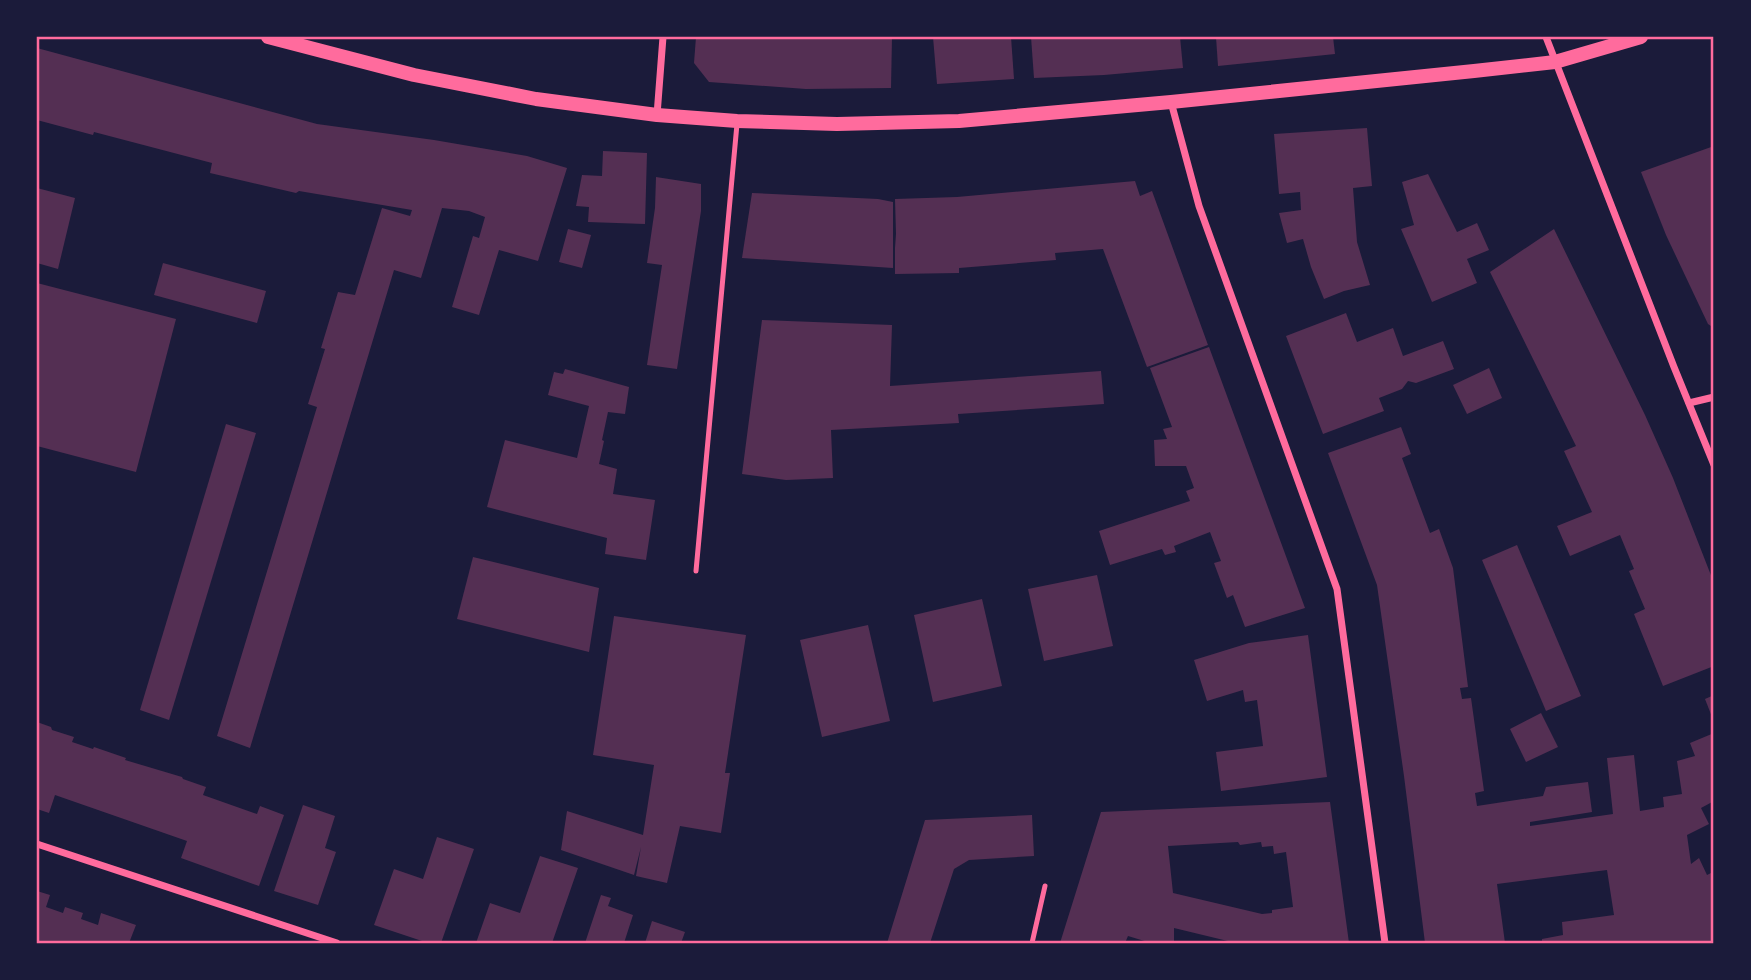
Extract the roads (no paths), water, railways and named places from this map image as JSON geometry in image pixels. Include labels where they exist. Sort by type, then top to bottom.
[{"type":"main road","points":[[268,37],[414,75],[536,99],[657,115],[837,124],[959,121],[1171,102],[1555,61],[1641,37]]},
{"type":"street","points":[[657,115],[663,37]]},
{"type":"street","points":[[1546,37],[1714,465]]},
{"type":"street","points":[[1171,102],[1199,206],[1337,589],[1385,943]]},
{"type":"street","points":[[1689,403],[1714,397]]},
{"type":"street","points":[[37,844],[337,943]]},
{"type":"lane","points":[[695,571],[737,121]]},
{"type":"lane","points":[[1032,943],[1045,886]]}]
